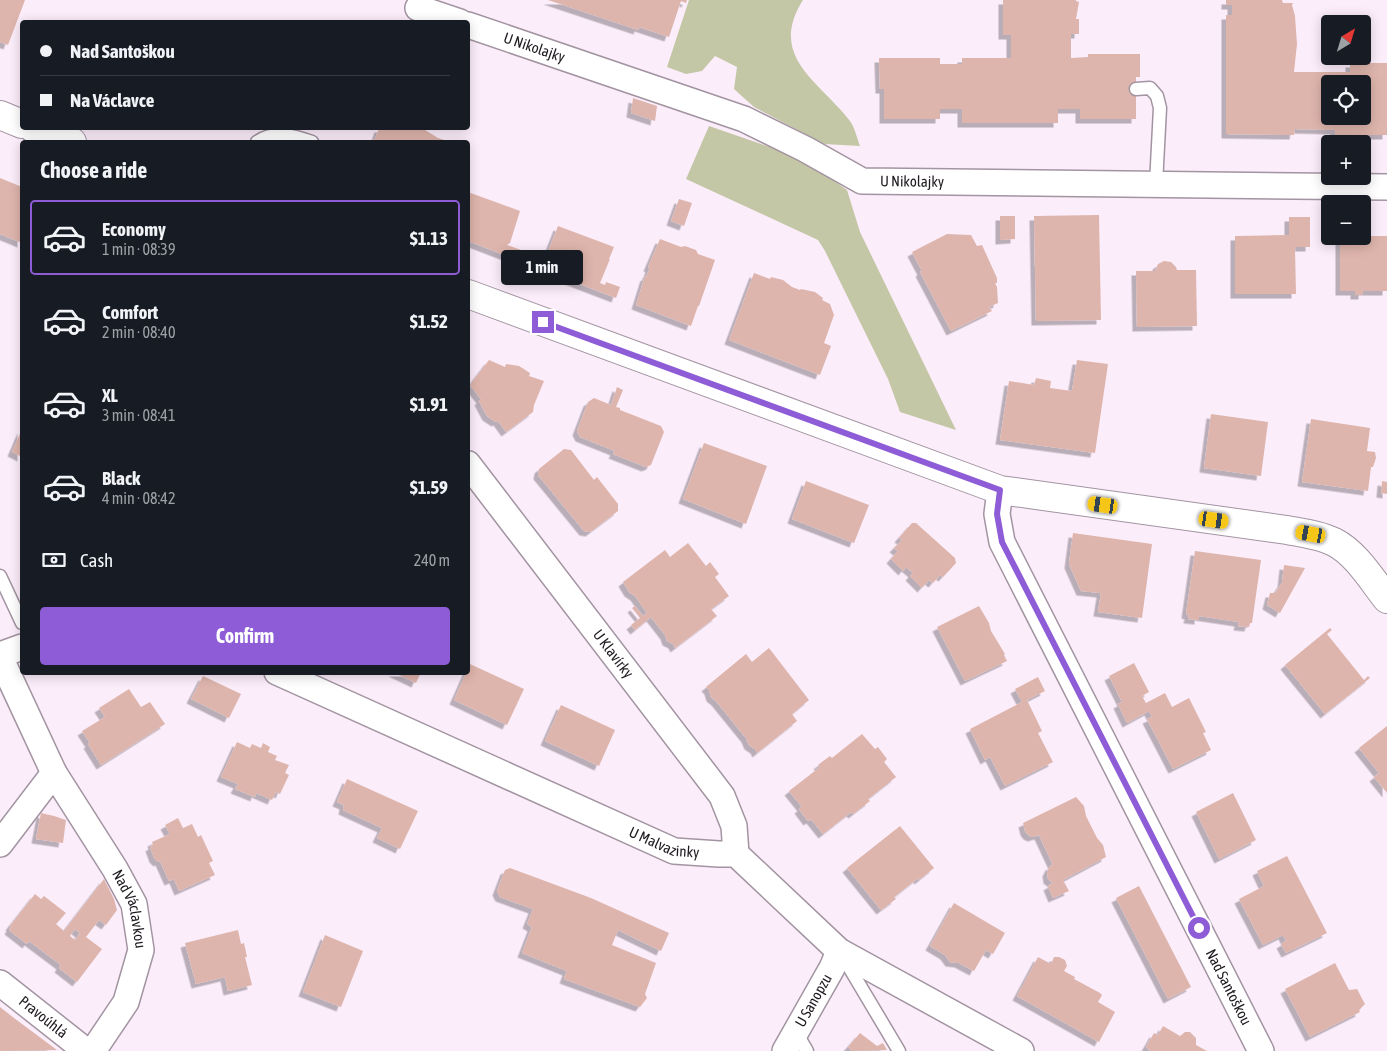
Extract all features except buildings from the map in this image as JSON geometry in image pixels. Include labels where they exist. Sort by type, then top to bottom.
[{"type":"street","points":[[418,8],[454,20]]},
{"type":"street","name":"U Nikolajky","points":[[470,26],[744,120],[805,149],[862,181],[1387,187]]},
{"type":"street","points":[[0,115],[20,123]]},
{"type":"street","points":[[39,130],[66,140]]},
{"type":"street","points":[[470,295],[1000,490],[1288,530],[1326,538],[1342,547],[1351,555],[1387,600]]},
{"type":"street","name":"U Klavírky","points":[[470,467],[722,796],[734,826],[736,854]]},
{"type":"street","name":"Nad Santoškou","points":[[1000,490],[997,514],[1002,542],[1262,1051]]},
{"type":"street","points":[[0,656],[20,648]]},
{"type":"street","name":"Nad Václavkou","points":[[0,656],[54,773],[115,869],[134,904],[141,950],[126,1002],[93,1051]]},
{"type":"street","name":"U Malvazinky","points":[[284,675],[674,851],[736,854]]},
{"type":"street","points":[[0,844],[54,773]]},
{"type":"street","points":[[736,854],[839,951],[1021,1051]]},
{"type":"street","name":"U Sanopzu","points":[[796,1045],[839,951]]},
{"type":"street","name":"Pravoúhlá","points":[[0,983],[86,1051]]},
{"type":"lane","points":[[1136,89],[1150,88],[1157,96],[1160,108],[1156,184]]},
{"type":"lane","points":[[260,140],[276,134],[305,140]]},
{"type":"lane","points":[[0,576],[20,619]]},
{"type":"lane","points":[[839,951],[899,1051]]},
{"type":"green space","points":[[689,0],[803,0],[793,20],[791,37],[794,53],[812,81],[850,121],[860,146],[824,144],[754,107],[734,89],[737,67],[715,56],[702,71],[686,74],[667,67]]},
{"type":"green space","points":[[709,126],[802,158],[847,190],[860,232],[956,430],[900,412],[888,379],[818,240],[686,179]]},
{"type":"route","points":[[543,322],[787,410],[1000,490],[997,514],[1002,542],[1199,928]]}]
